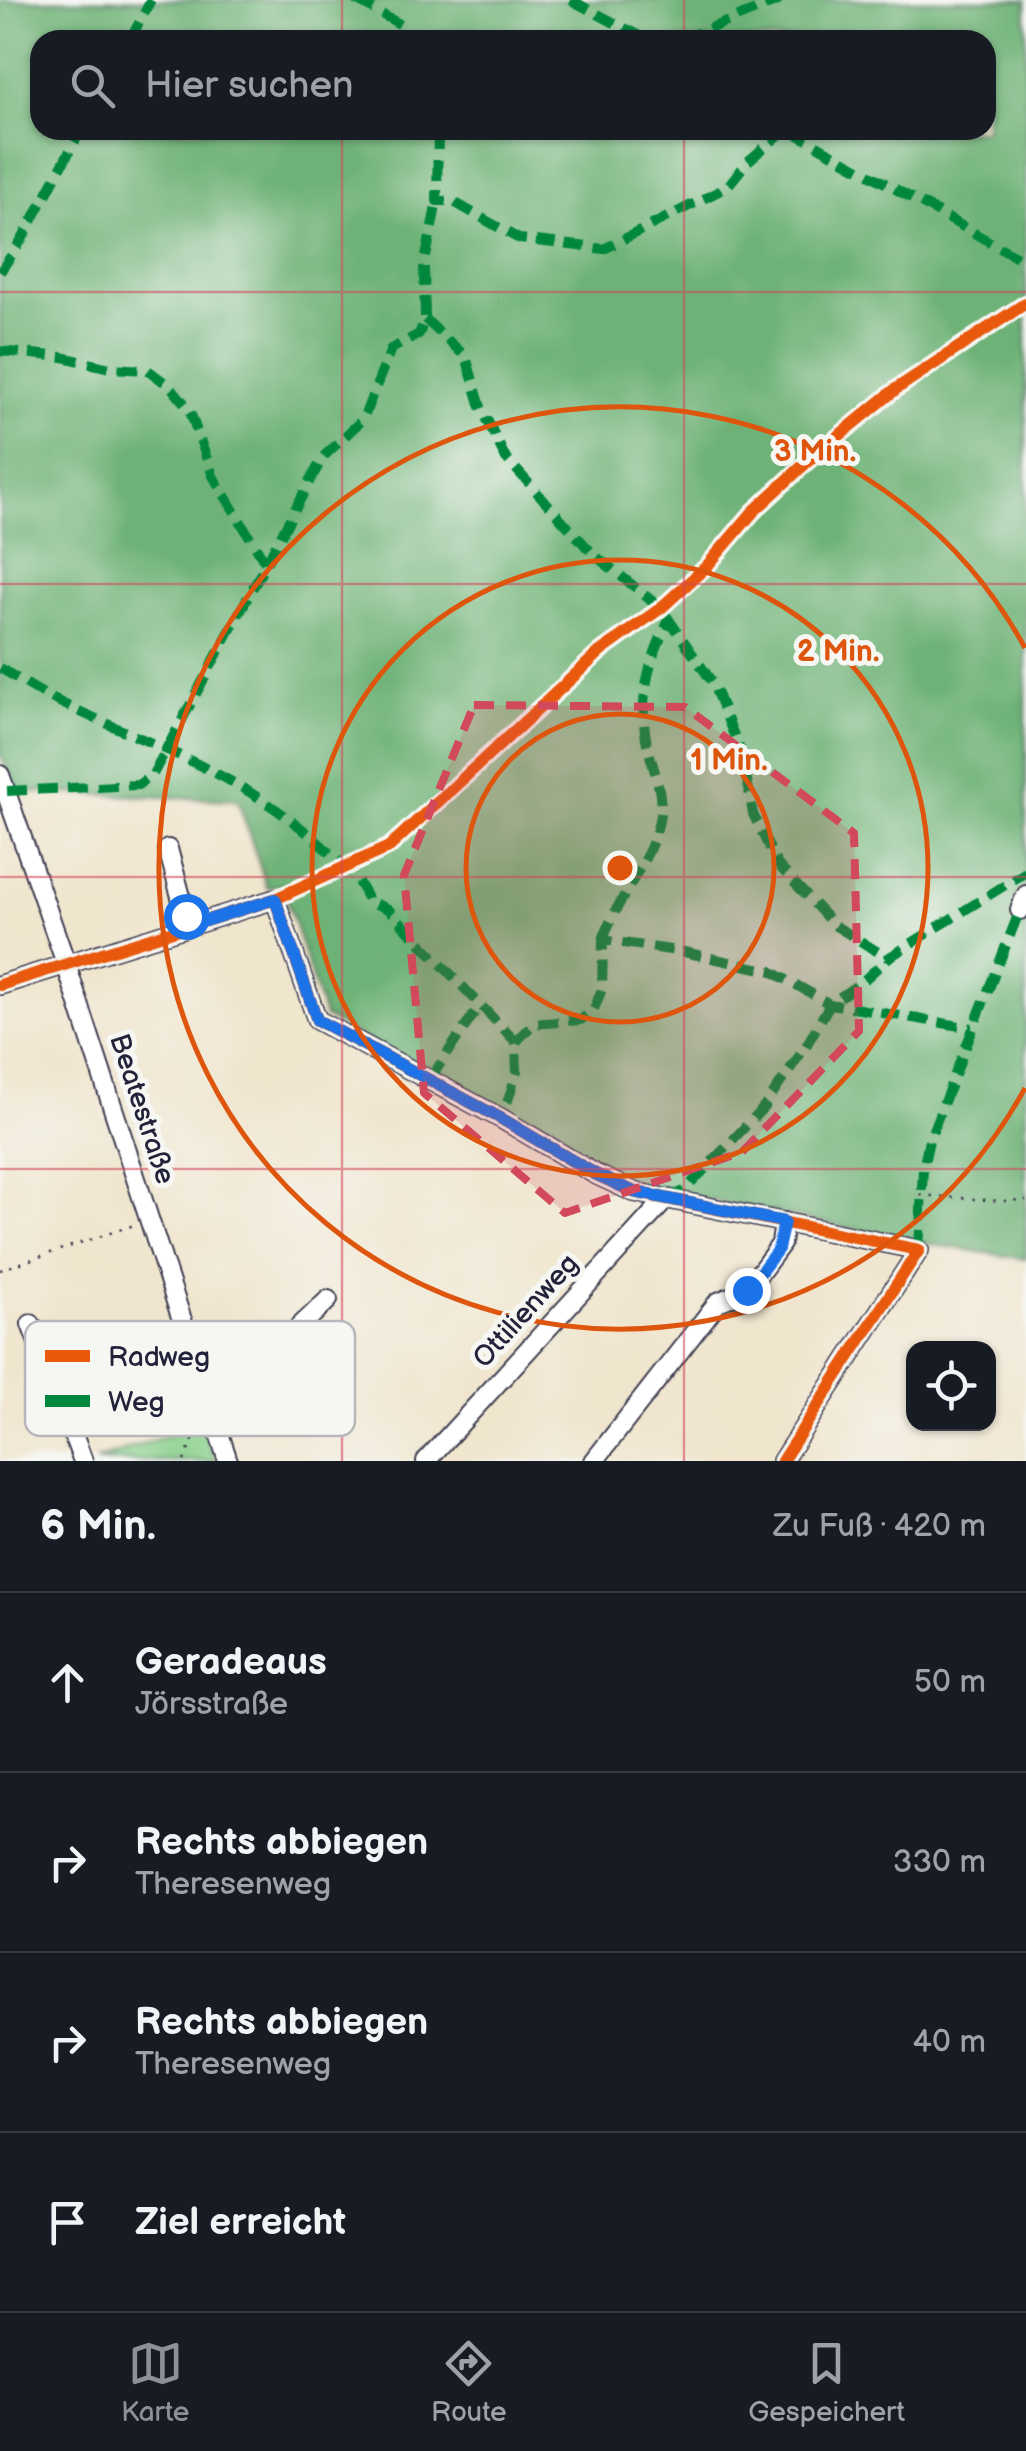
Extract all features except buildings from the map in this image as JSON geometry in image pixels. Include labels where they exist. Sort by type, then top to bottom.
[{"type":"street","name":"Beatestraße","points":[[0,774],[183,1321]]},
{"type":"street","points":[[168,849],[189,926]]},
{"type":"street","points":[[0,985],[275,899],[317,1020],[502,1119],[595,1174],[634,1192],[919,1250],[782,1461]]},
{"type":"street","name":"Ottilienweg","points":[[426,1461],[666,1198]]},
{"type":"street","points":[[594,1461],[718,1302],[747,1290],[778,1249],[784,1222]]},
{"type":"street","points":[[307,1321],[328,1300]]},
{"type":"street","points":[[74,1436],[83,1461]]},
{"type":"street","name":"Beatestraße","points":[[220,1436],[228,1461]]},
{"type":"path","points":[[920,1195],[1026,1200]]},
{"type":"path","points":[[0,1270],[150,1219]]},
{"type":"path","points":[[184,1461],[196,1436]]},
{"type":"highlighted area","points":[[474,705],[685,707],[854,833],[859,1031],[742,1152],[565,1213],[424,1093],[404,875]]},
{"type":"green space","points":[[0,0],[1026,0],[1026,1259],[922,1243],[636,1185],[324,1017],[282,885],[267,888],[238,800],[15,791],[0,753]]},
{"type":"green space","points":[[166,1436],[207,1436],[216,1461],[95,1461]]},
{"type":"marked path","points":[[135,30],[151,0]]},
{"type":"marked path","points":[[356,0],[406,30]]},
{"type":"marked path","points":[[571,0],[628,30]]},
{"type":"marked path","points":[[706,30],[780,0]]},
{"type":"marked path","points":[[0,272],[23,238],[76,140]]},
{"type":"marked path","points":[[438,140],[437,201],[452,201],[519,239],[604,249],[727,187],[747,162],[773,140]]},
{"type":"marked path","points":[[808,140],[1026,262]]},
{"type":"marked path","points":[[7,791],[138,785],[153,774],[323,457],[363,419],[391,349],[419,334],[425,319],[424,267],[437,201]]},
{"type":"marked path","points":[[425,319],[466,357],[481,407],[505,457],[592,553],[661,608],[712,682],[743,757],[753,814],[777,864],[834,925],[888,958]]},
{"type":"marked path","points":[[0,351],[148,370],[172,388],[189,409],[213,476],[265,562]]},
{"type":"marked path","points":[[603,940],[650,848],[660,815],[660,794],[645,732],[644,702],[652,660],[669,620]]},
{"type":"marked path","points":[[0,668],[53,699],[225,778],[289,819],[335,857],[354,877],[368,901],[388,909],[516,1042],[517,1072],[502,1119]]},
{"type":"marked path","points":[[666,1199],[684,1191],[764,1107],[830,1004],[888,958],[1026,872]]},
{"type":"marked path","points":[[919,1250],[923,1168],[929,1140],[1020,910]]},
{"type":"marked path","points":[[516,1042],[533,1024],[581,1020],[594,1009],[602,989],[603,940],[771,971],[830,1004],[972,1028]]},
{"type":"marked path","points":[[430,1079],[480,1005]]},
{"type":"cycle path","points":[[0,985],[275,899],[389,847],[600,652],[661,608],[707,566],[753,512],[807,462],[896,389],[1026,303]]},
{"type":"cycle path","points":[[275,899],[317,1020],[502,1119],[595,1174],[634,1192],[919,1250],[782,1461]]},
{"type":"route","points":[[186,916],[189,926],[275,899],[317,1020],[634,1192],[784,1222],[778,1249],[747,1290]]}]
